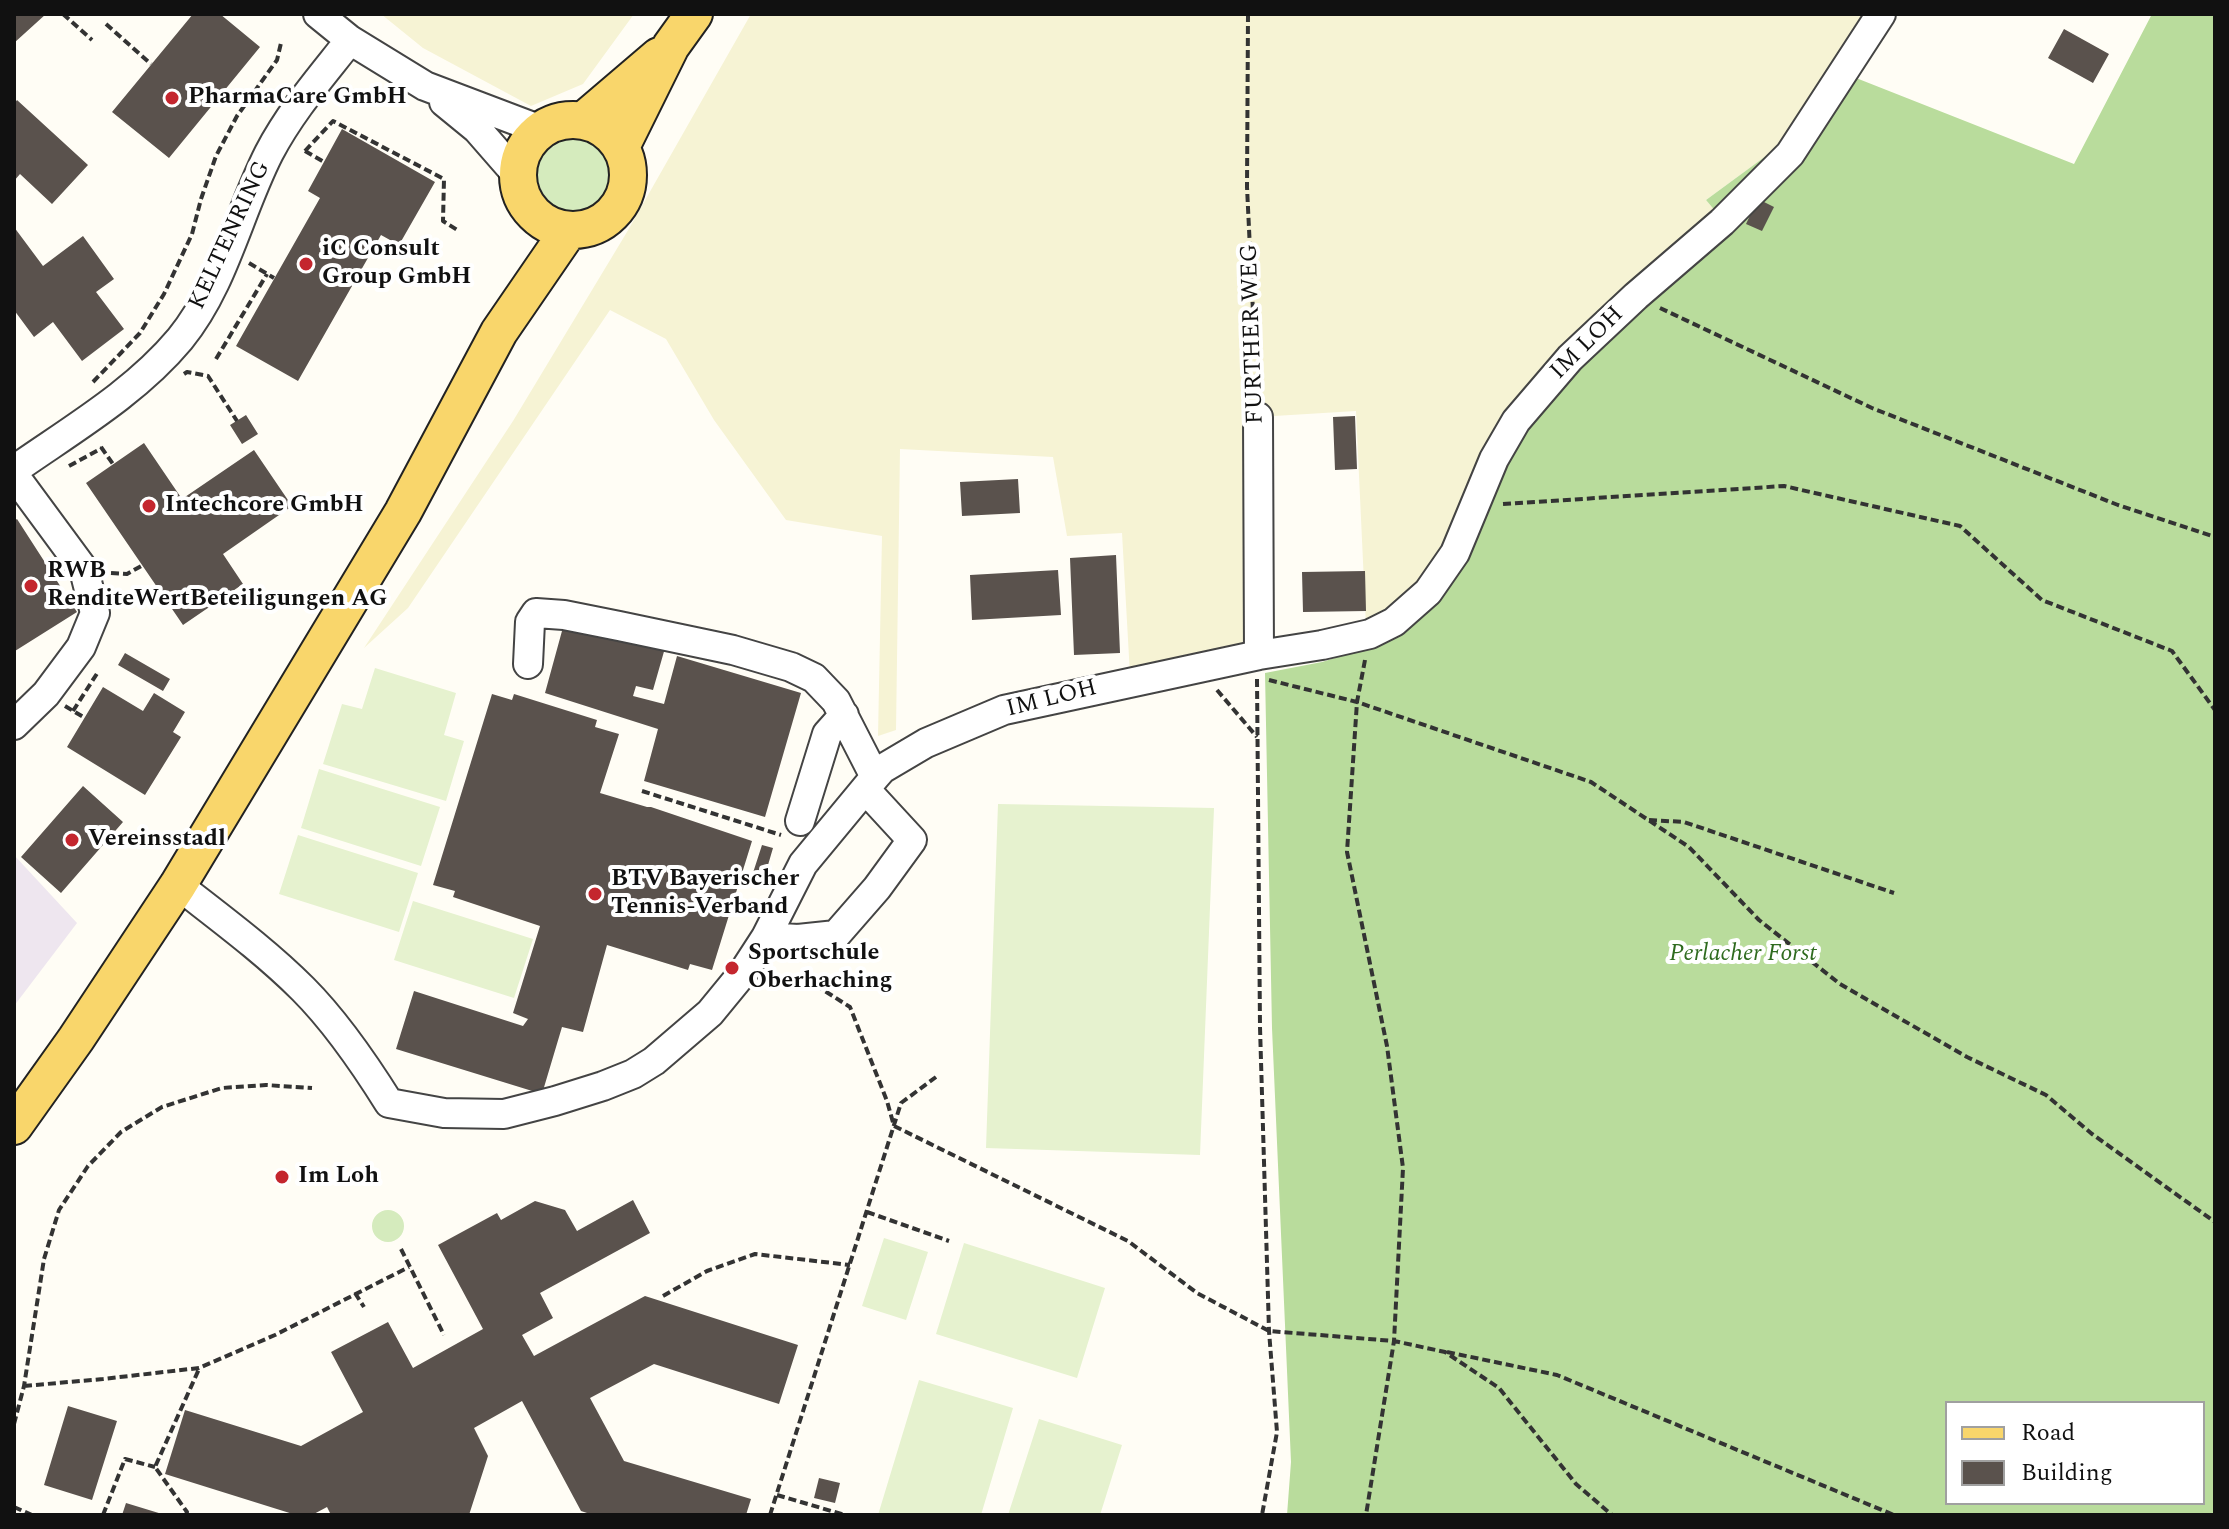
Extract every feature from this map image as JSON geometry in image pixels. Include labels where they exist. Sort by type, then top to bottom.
[{"type":"main road","points":[[621,147],[671,46],[694,14]]},
{"type":"main road","points":[[584,120],[671,46]]},
{"type":"main road","points":[[569,119],[584,120],[606,130],[621,147],[629,176],[620,204],[610,216],[584,229],[553,223],[523,198],[518,176],[524,150],[541,130],[569,119]]},
{"type":"main road","points":[[14,1126],[178,885],[403,512],[553,223]]},
{"type":"street","points":[[318,14],[350,40],[425,86],[477,129],[518,176]]},
{"type":"street","name":"IM LOH","points":[[178,885],[304,989],[340,1033],[389,1103],[444,1113],[504,1114],[555,1101],[633,1074],[677,1043],[710,1013],[742,974],[766,937],[803,864],[882,769],[926,743],[1004,710],[1259,655],[1322,645],[1370,634],[1394,622],[1428,592],[1455,553],[1494,459],[1516,421],[1570,358],[1722,222],[1790,154],[1881,14]]},
{"type":"street","name":"KELTENRING","points":[[14,725],[46,694],[81,647],[95,613],[84,570],[14,472],[105,407],[143,376],[181,337],[205,300],[227,256],[268,155],[290,116],[350,40]]},
{"type":"street","points":[[425,86],[541,130]]},
{"type":"street","name":"FURTHER WEG","points":[[1258,417],[1259,655]]},
{"type":"street","points":[[528,664],[530,622],[536,613],[564,615],[733,650],[791,667],[814,678],[836,701],[870,783],[912,840],[877,888],[836,935],[798,939],[766,937]]},
{"type":"street","points":[[800,821],[827,734],[844,715]]},
{"type":"path","points":[[63,14],[92,40]]},
{"type":"path","name":"FURTHER WEG","points":[[1248,14],[1247,187],[1258,417]]},
{"type":"path","points":[[106,24],[151,64]]},
{"type":"path","points":[[89,387],[140,333],[164,294],[192,234],[216,156],[237,116],[277,60],[281,43]]},
{"type":"path","points":[[305,151],[333,121],[444,179],[443,221],[459,231]]},
{"type":"path","points":[[216,359],[267,274]]},
{"type":"path","points":[[1636,296],[1872,408],[2118,505],[2215,537]]},
{"type":"path","points":[[176,379],[187,372],[208,376],[237,421]]},
{"type":"path","points":[[1476,506],[1784,486],[1960,526],[2042,600],[2172,651],[2215,710]]},
{"type":"path","points":[[84,570],[127,574],[143,565]]},
{"type":"path","points":[[1366,1515],[1394,1341],[1403,1168],[1387,1046],[1347,852],[1357,702],[1370,634]]},
{"type":"path","points":[[1184,671],[1214,686],[1257,737]]},
{"type":"path","points":[[73,711],[98,672]]},
{"type":"path","points":[[1262,1515],[1277,1432],[1269,1331],[1260,1027],[1257,677],[1357,702],[1591,782],[1689,847],[1759,920],[1840,984],[1967,1057],[2046,1095],[2092,1134],[2215,1222]]},
{"type":"path","points":[[642,791],[763,830]]},
{"type":"path","points":[[1648,820],[1684,822],[1894,893]]},
{"type":"path","points":[[742,974],[817,986],[850,1007],[894,1126],[1128,1241],[1197,1293],[1269,1331],[1394,1341],[1557,1375],[1894,1515]]},
{"type":"path","points":[[770,1515],[901,1103],[936,1077]]},
{"type":"path","points":[[14,1424],[24,1386],[44,1259],[59,1210],[88,1166],[121,1132],[162,1107],[222,1088],[266,1085],[312,1088]]},
{"type":"path","points":[[867,1212],[949,1241]]},
{"type":"path","points":[[401,1249],[444,1335]]},
{"type":"path","points":[[663,1296],[707,1271],[755,1254],[850,1265]]},
{"type":"path","points":[[24,1386],[199,1368],[275,1335],[409,1267]]},
{"type":"path","points":[[355,1293],[364,1307]]},
{"type":"path","points":[[1394,1341],[1445,1352],[1499,1388],[1576,1484],[1612,1515]]},
{"type":"path","points":[[155,1467],[199,1368]]},
{"type":"path","points":[[103,1515],[125,1459],[155,1467],[187,1512],[186,1515]]},
{"type":"path","points":[[777,1495],[845,1515]]},
{"type":"path","points":[[14,1507],[32,1515]]},
{"type":"shaded area","points":[[381,14],[634,14],[583,84],[531,106],[423,48]]},
{"type":"shaded area","points":[[751,14],[1873,14],[1826,90],[1770,153],[1706,200],[1718,214],[1423,589],[1366,626],[1356,411],[1258,417],[1253,650],[1130,675],[1122,533],[1067,536],[1053,457],[900,449],[896,730],[878,736],[882,536],[786,520],[714,420],[666,339],[610,310],[408,608],[364,648],[513,421],[627,232]]},
{"type":"shaded area","points":[[14,855],[77,923],[14,1006]]},
{"type":"green space","name":"Perlacher Forst","points":[[2152,14],[2215,14],[2215,1515],[1287,1515],[1291,1462],[1272,1028],[1265,673],[1322,662],[1367,648],[1402,628],[1521,425],[1727,225],[1706,200],[1770,153],[1794,160],[1851,76],[2074,164]]},
{"type":"green space","points":[[576,134],[591,137],[608,151],[615,173],[612,188],[598,205],[576,212],[561,209],[544,195],[537,173],[540,158],[554,141]]},
{"type":"green space","points":[[375,668],[456,693],[444,735],[464,741],[446,801],[323,764],[342,704],[362,709]]},
{"type":"green space","points":[[319,769],[440,807],[421,866],[301,828]]},
{"type":"green space","points":[[998,804],[1214,808],[1200,1155],[986,1148]]},
{"type":"green space","points":[[298,835],[418,873],[399,932],[279,894]]},
{"type":"green space","points":[[413,901],[533,939],[514,998],[394,960]]},
{"type":"green space","points":[[388,1210],[399,1215],[404,1226],[399,1237],[388,1242],[377,1237],[372,1226],[377,1215]]},
{"type":"green space","points":[[884,1238],[928,1252],[906,1320],[862,1306]]},
{"type":"green space","points":[[964,1243],[1105,1288],[1077,1378],[936,1334]]},
{"type":"green space","points":[[919,1380],[1013,1408],[981,1515],[878,1515]]},
{"type":"green space","points":[[1039,1419],[1122,1445],[1100,1515],[1008,1515]]},
{"type":"building","points":[[14,14],[46,14],[14,43]]},
{"type":"building","points":[[193,14],[220,14],[260,47],[169,158],[112,112]]},
{"type":"building","points":[[2064,29],[2109,54],[2093,83],[2048,58]]},
{"type":"building","points":[[17,100],[88,165],[52,204],[20,174],[14,181],[14,104]]},
{"type":"building","points":[[342,129],[435,182],[399,245],[381,235],[298,381],[236,346],[320,198],[308,191]]},
{"type":"building","points":[[1758,199],[1774,207],[1762,231],[1746,224]]},
{"type":"building","points":[[14,227],[43,266],[83,236],[114,279],[96,292],[124,329],[82,361],[53,322],[34,337],[14,310]]},
{"type":"building","points":[[246,415],[258,434],[242,444],[230,425]]},
{"type":"building","points":[[1355,416],[1357,469],[1335,470],[1333,417]]},
{"type":"building","points":[[144,443],[182,499],[254,450],[292,506],[223,554],[243,584],[183,625],[86,483]]},
{"type":"building","points":[[1018,479],[1020,513],[962,516],[960,482]]},
{"type":"building","points":[[17,519],[77,612],[15,651],[14,521]]},
{"type":"building","points":[[1116,555],[1120,653],[1074,655],[1070,558]]},
{"type":"building","points":[[1058,570],[1061,615],[972,620],[970,575]]},
{"type":"building","points":[[1365,571],[1366,611],[1303,612],[1302,572]]},
{"type":"building","points":[[565,620],[665,648],[653,690],[636,686],[633,696],[664,704],[677,656],[801,693],[765,817],[644,781],[658,729],[545,693]]},
{"type":"building","points":[[125,653],[170,679],[163,691],[118,665]]},
{"type":"building","points":[[103,687],[143,711],[154,693],[185,712],[173,732],[181,737],[145,795],[67,747]]},
{"type":"building","name":"BTV Bayerischer Tennis-Verband","points":[[492,694],[512,700],[514,694],[597,720],[595,727],[619,734],[600,793],[752,841],[712,970],[690,964],[688,970],[607,945],[583,1032],[562,1027],[542,1094],[396,1049],[414,991],[523,1026],[528,1019],[513,1013],[540,926],[453,897],[455,891],[433,885]]},
{"type":"building","name":"Vereinsstadl","points":[[83,786],[123,822],[61,893],[21,857]]},
{"type":"building","points":[[762,845],[773,848],[763,882],[751,879]]},
{"type":"building","points":[[633,1200],[650,1233],[540,1293],[553,1318],[522,1335],[534,1356],[645,1296],[798,1345],[779,1404],[654,1364],[590,1398],[624,1461],[751,1499],[746,1515],[593,1515],[581,1511],[522,1401],[474,1428],[488,1456],[469,1515],[331,1515],[327,1507],[312,1515],[296,1515],[165,1474],[185,1410],[301,1446],[363,1412],[331,1352],[388,1322],[413,1368],[483,1329],[438,1245],[497,1213],[501,1220],[535,1201],[565,1210],[577,1231]]},
{"type":"building","points":[[68,1406],[117,1421],[92,1500],[44,1485]]},
{"type":"building","points":[[819,1478],[840,1483],[835,1503],[814,1498]]},
{"type":"building","points":[[126,1503],[162,1514],[162,1515],[122,1515]]},
{"type":"place","name":"PharmaCare GmbH","points":[[172,98]]},
{"type":"place","name":"iC Consult Group GmbH","points":[[306,264]]},
{"type":"place","name":"Intechcore GmbH","points":[[149,506]]},
{"type":"place","name":"RWB RenditeWertBeteiligungen AG","points":[[31,586]]},
{"type":"place","name":"Vereinsstadl","points":[[72,840]]},
{"type":"place","name":"BTV Bayerischer Tennis-Verband","points":[[595,894]]},
{"type":"place","name":"Sportschule Oberhaching","points":[[732,968]]},
{"type":"place","name":"Im Loh","points":[[282,1177]]}]
